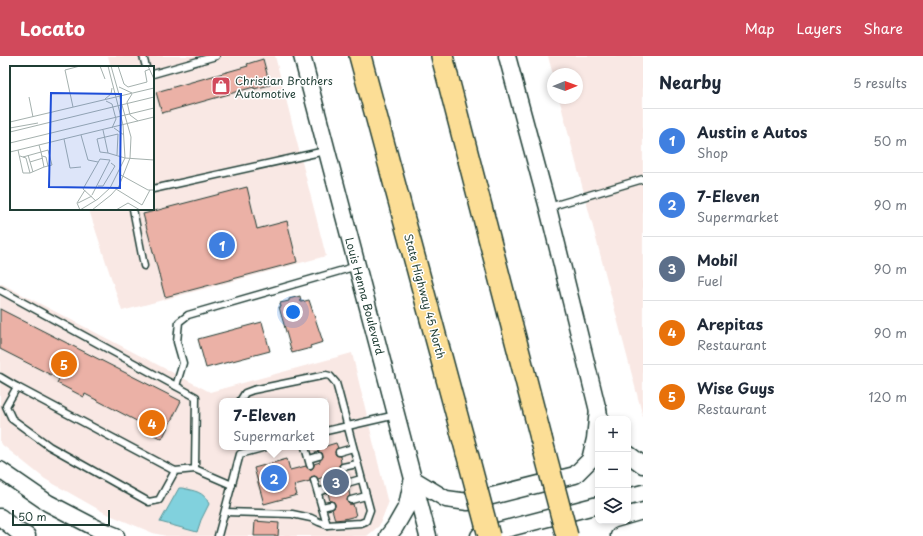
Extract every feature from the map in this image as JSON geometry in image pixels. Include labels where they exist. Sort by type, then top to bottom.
[{"type":"highway","name":"State Highway 45 North","points":[[360,56],[489,536]]},
{"type":"highway","points":[[442,56],[567,536]]},
{"type":"highway","points":[[446,56],[450,84]]},
{"type":"main road","name":"Louis Henna Boulevard","points":[[302,56],[428,536]]},
{"type":"main road","points":[[507,56],[548,208],[601,416]]},
{"type":"main road","points":[[388,536],[407,506],[413,479],[446,499],[468,502],[575,475],[590,460],[595,439]]},
{"type":"main road","points":[[631,456],[643,465]]},
{"type":"main road","points":[[0,470],[48,503],[95,530],[116,536]]},
{"type":"main road","points":[[631,497],[643,493]]},
{"type":"main road","points":[[479,536],[595,506]]},
{"type":"main road","points":[[0,517],[17,531],[27,536]]},
{"type":"lane","points":[[143,56],[146,66]]},
{"type":"lane","points":[[154,74],[216,56]]},
{"type":"lane","points":[[154,189],[327,150]]},
{"type":"lane","points":[[548,208],[643,179]]},
{"type":"lane","points":[[133,210],[144,266]]},
{"type":"lane","points":[[176,386],[183,363],[177,342],[179,322],[188,315],[357,266]]},
{"type":"lane","points":[[0,290],[196,397],[195,469]]},
{"type":"lane","points":[[225,512],[292,514],[311,518],[327,525],[361,523],[366,520],[370,510],[336,383],[330,376],[326,375],[253,390],[245,393],[242,398]]},
{"type":"lane","points":[[0,377],[174,471],[195,469],[232,485]]},
{"type":"lane","points":[[17,387],[6,406],[12,419],[48,446],[149,502],[159,500],[174,471]]},
{"type":"lane","points":[[329,430],[396,415]]},
{"type":"lane","points":[[339,452],[353,448]]},
{"type":"lane","points":[[218,536],[240,450]]},
{"type":"lane","points":[[240,454],[255,450]]},
{"type":"lane","points":[[306,450],[309,462],[319,456]]},
{"type":"lane","points":[[343,467],[357,464]]},
{"type":"lane","points":[[347,483],[361,479]]},
{"type":"lane","points":[[314,480],[327,525]]},
{"type":"lane","points":[[318,492],[327,489]]},
{"type":"lane","points":[[351,500],[366,496]]},
{"type":"lane","points":[[322,507],[331,505]]},
{"type":"shaded area","points":[[108,56],[275,56],[326,256],[122,311],[89,210],[154,210],[154,66],[111,66]]},
{"type":"shaded area","points":[[548,56],[643,56],[643,417],[561,104],[583,104],[583,68],[551,68]]},
{"type":"shaded area","points":[[0,283],[210,392],[352,353],[388,504],[379,526],[367,536],[166,536],[153,533],[105,513],[45,479],[0,443]]},
{"type":"water","points":[[179,488],[198,492],[204,496],[209,504],[197,532],[160,522]]},
{"type":"building","name":"Christian Brothers Automotive","points":[[263,59],[270,85],[254,89],[254,87],[162,113],[156,92],[248,66],[247,64]]},
{"type":"building","points":[[247,187],[257,229],[287,221],[297,262],[165,297],[143,214]]},
{"type":"building","points":[[300,296],[301,302],[309,300],[323,342],[310,346],[311,348],[292,353],[279,307],[281,307],[280,303]]},
{"type":"building","points":[[0,309],[181,401],[162,439],[148,432],[150,428],[85,394],[84,397],[57,383],[59,379],[0,349]]},
{"type":"building","points":[[262,322],[270,351],[206,368],[198,339]]},
{"type":"building","points":[[336,443],[338,448],[336,449],[335,453],[336,455],[340,456],[341,463],[339,468],[341,471],[344,471],[346,479],[344,480],[343,484],[344,486],[348,487],[350,496],[348,497],[347,502],[349,504],[353,504],[356,516],[335,520],[332,509],[335,507],[335,504],[333,501],[330,501],[328,493],[331,490],[331,487],[326,485],[324,477],[318,479],[315,476],[311,477],[310,481],[294,485],[297,495],[264,504],[254,468],[287,459],[290,470],[306,466],[309,469],[312,469],[314,464],[320,462],[323,457],[322,453],[318,452],[318,450],[329,450],[329,445]]},
{"type":"building","points":[[255,521],[279,523],[278,536],[254,536]]},
{"type":"place","name":"Christian Brothers Automotive","points":[[221,86]]},
{"type":"place","name":"Austin e Autos","points":[[222,245]]},
{"type":"place","name":"Wise Guys","points":[[64,364]]},
{"type":"place","name":"Arepitas","points":[[152,423]]},
{"type":"place","name":"7-Eleven","points":[[274,478]]},
{"type":"place","name":"Mobil","points":[[336,482]]}]
